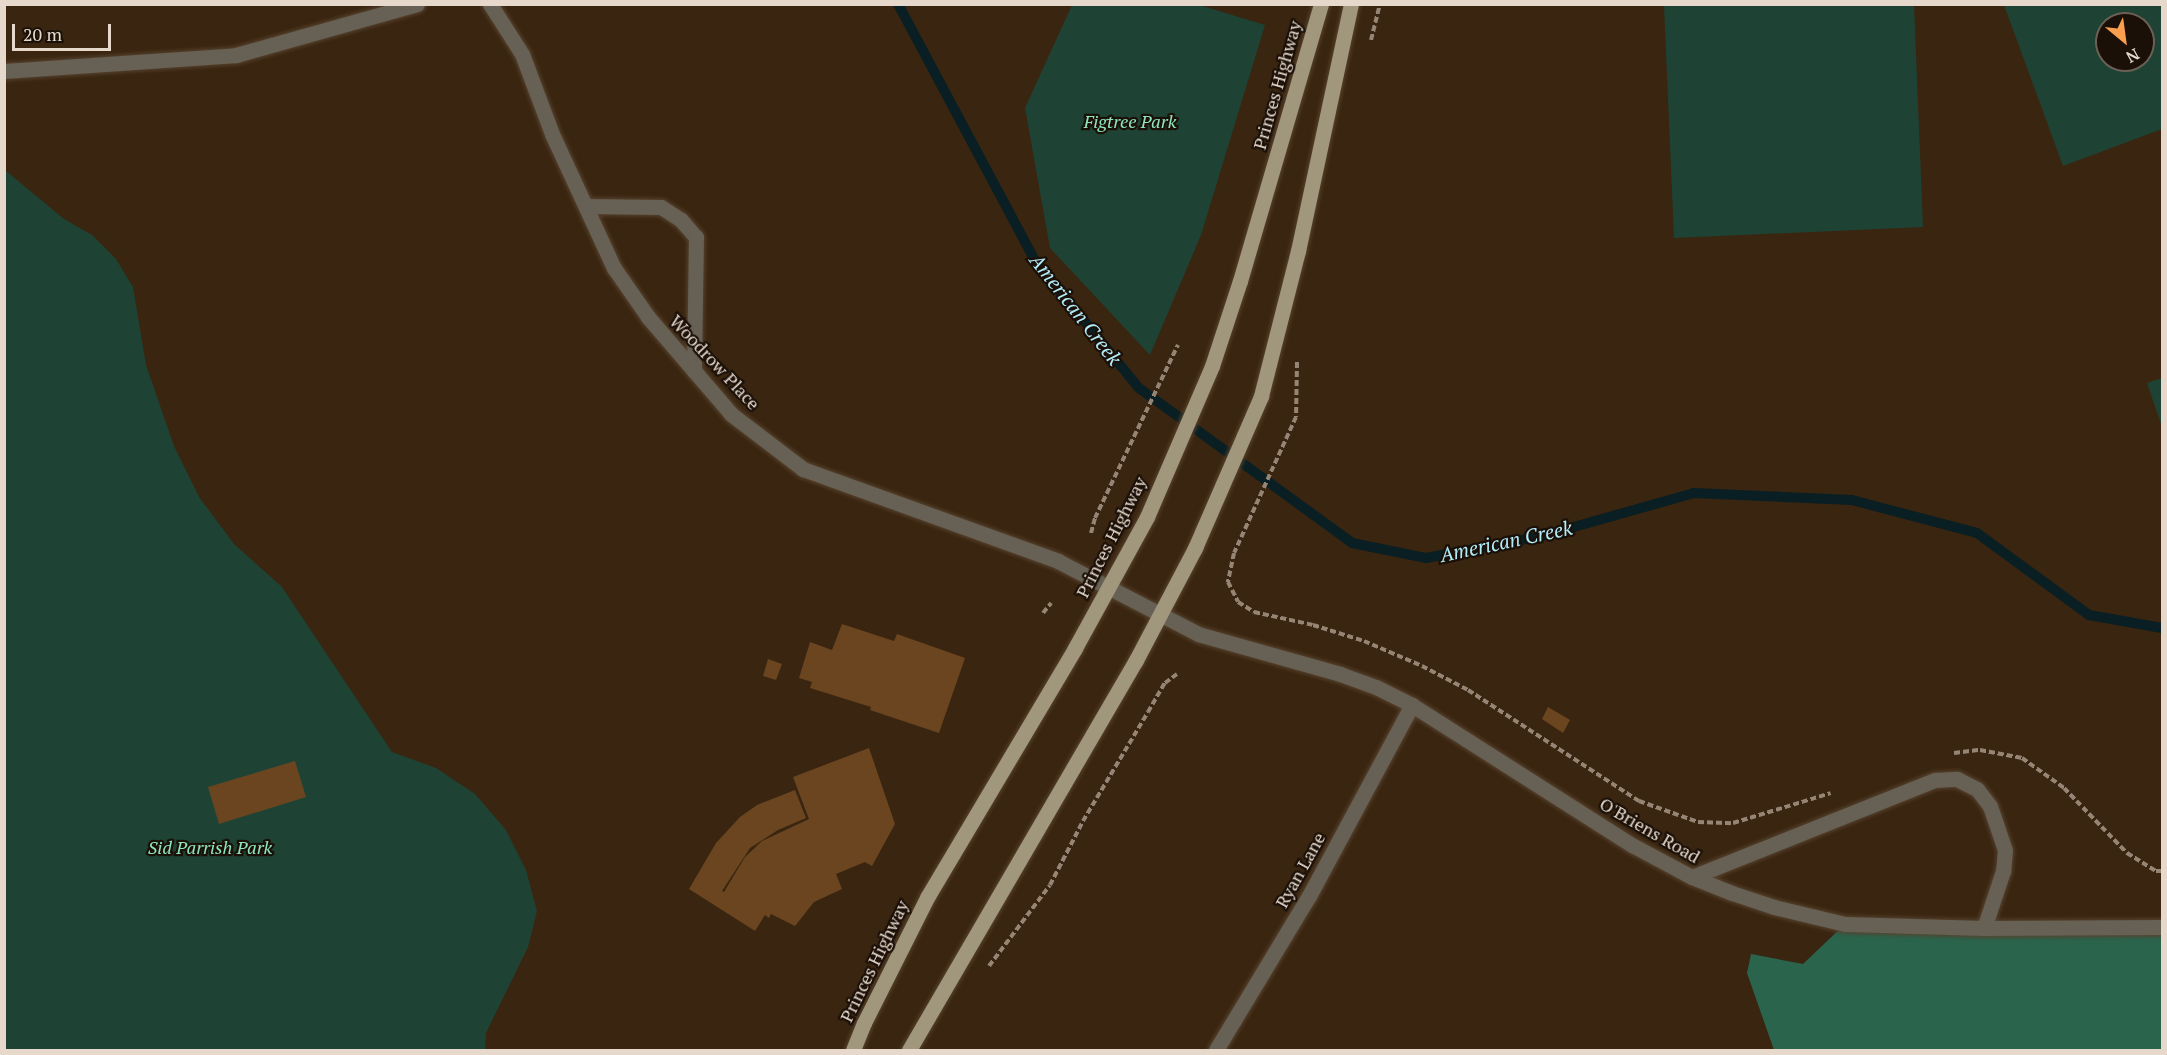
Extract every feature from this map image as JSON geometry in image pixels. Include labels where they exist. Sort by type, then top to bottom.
[{"type":"main road","name":"Princes Highway","points":[[853,1050],[864,1023],[928,896],[1109,587],[1147,517],[1212,366],[1240,281],[1321,4]]},
{"type":"main road","points":[[909,1050],[1160,614],[1198,538],[1261,396],[1298,250],[1351,4]]},
{"type":"street","points":[[4,71],[236,55],[417,4]]},
{"type":"street","name":"Woodrow Place","points":[[490,4],[522,54],[552,134],[614,268],[648,317],[731,414],[803,469],[1058,561],[1160,614]]},
{"type":"street","points":[[586,206],[661,207],[681,220],[696,237],[694,371]]},
{"type":"street","name":"O'Briens Road","points":[[1160,614],[1214,640],[1340,674],[1376,687],[1412,705],[1632,845],[1692,877],[1774,907],[1845,924],[1984,928],[2163,927]]},
{"type":"street","name":"Ryan Lane","points":[[1216,1050],[1309,896],[1412,705]]},
{"type":"street","points":[[1692,877],[1935,780],[1958,779],[1977,789],[1990,806],[2005,850],[2002,871],[1984,928]]},
{"type":"path","points":[[1090,533],[1095,518],[1178,345]]},
{"type":"path","points":[[1296,417],[1234,554],[1228,582],[1238,602],[1254,612],[1313,625],[1364,641],[1422,666],[1468,690],[1639,801],[1698,822],[1733,823],[1775,812],[1836,791]]},
{"type":"path","points":[[1043,613],[1051,603]]},
{"type":"path","points":[[984,972],[1050,885],[1083,821],[1165,683],[1178,674]]},
{"type":"path","points":[[1948,753],[1980,750],[2022,758],[2064,788],[2127,853],[2156,871],[2163,872]]},
{"type":"green space","name":"Figtree Park","points":[[1072,5],[1199,5],[1265,25],[1201,235],[1150,355],[1050,248],[1025,108]]},
{"type":"green space","points":[[1664,5],[1914,5],[1923,227],[1674,238]]},
{"type":"green space","points":[[2004,5],[2162,5],[2162,129],[2063,166]]},
{"type":"green space","name":"Sid Parrish Park","points":[[5,170],[64,219],[92,235],[116,259],[133,287],[146,365],[174,446],[199,497],[234,544],[282,587],[392,752],[436,768],[475,794],[506,830],[526,870],[537,911],[528,947],[486,1033],[485,1050],[5,1050]]},
{"type":"green space","points":[[2162,378],[2162,427],[2147,383]]},
{"type":"green space","points":[[1845,924],[2162,927],[2162,1050],[1774,1050],[1747,973],[1751,954],[1803,964]]},
{"type":"building","points":[[842,624],[894,641],[897,634],[965,658],[939,733],[870,710],[871,707],[810,688],[812,682],[799,678],[810,642],[832,650]]},
{"type":"building","points":[[768,659],[782,664],[776,680],[763,676]]},
{"type":"building","points":[[1548,707],[1570,720],[1563,733],[1542,719]]},
{"type":"building","points":[[869,748],[895,824],[872,866],[865,862],[836,874],[842,889],[814,902],[795,926],[771,914],[769,918],[765,915],[755,931],[689,889],[716,843],[740,817],[757,805],[795,790],[806,818],[778,830],[750,848],[722,891],[724,892],[745,857],[762,841],[809,819],[793,777]]},
{"type":"building","points":[[295,761],[306,797],[219,824],[208,787]]},
{"type":"waterway","name":"American Creek","points":[[898,4],[1034,259],[1139,388],[1352,543],[1426,558],[1542,536],[1694,493],[1852,500],[1977,533],[2089,615],[2162,628]]}]
